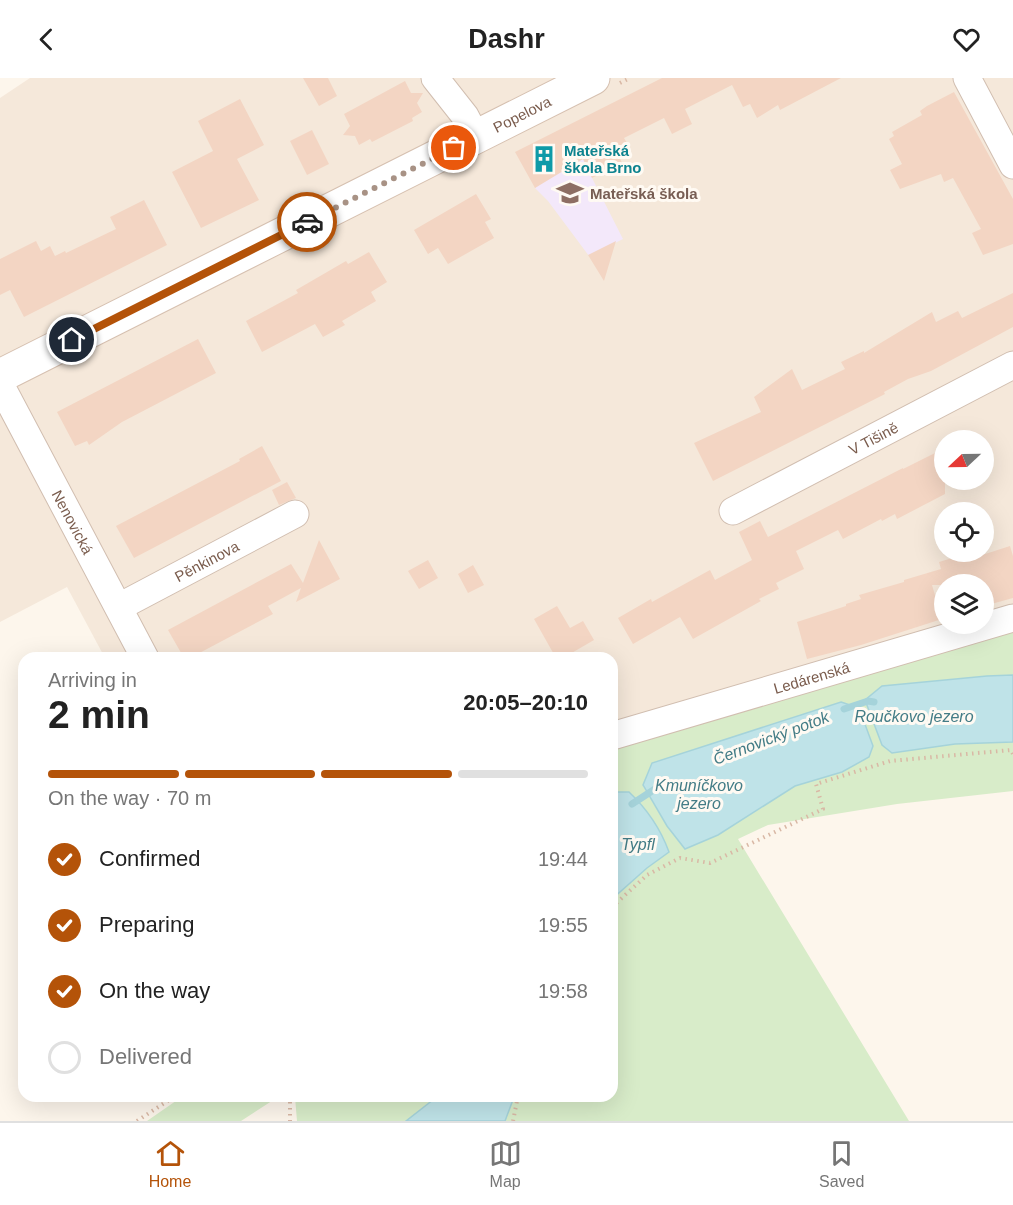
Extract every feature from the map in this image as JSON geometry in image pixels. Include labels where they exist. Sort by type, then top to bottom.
[{"type":"street","points":[[435,78],[465,116],[476,137]]},
{"type":"street","name":"Popelova","points":[[0,376],[593,78]]},
{"type":"street","points":[[967,78],[1013,165]]},
{"type":"street","name":"V Tišině","points":[[733,511],[1013,365]]},
{"type":"street","name":"Nenovická","points":[[0,384],[142,652]]},
{"type":"street","name":"Pěnkinova","points":[[119,607],[295,514]]},
{"type":"street","name":"Ledárenská","points":[[618,734],[1013,618]]},
{"type":"path","points":[[618,902],[647,875],[680,858],[710,863],[823,809],[816,784],[890,761],[1011,750],[1013,754]]},
{"type":"path","points":[[136,1121],[166,1102]]},
{"type":"path","points":[[290,1102],[290,1121]]},
{"type":"path","points":[[513,1121],[517,1102]]},
{"type":"shaded area","points":[[30,78],[1013,78],[1013,624],[994,630],[994,574],[934,574],[934,634],[980,634],[618,744],[618,652],[102,652],[67,587],[0,622],[0,98]]},
{"type":"shaded area","name":"Mateřská škola","points":[[556,132],[587,159],[592,178],[623,239],[589,256],[548,201],[535,188],[553,174],[572,166]]},
{"type":"green space","points":[[1013,624],[1013,675],[882,686],[865,700],[882,745],[1013,742],[1013,791],[897,804],[768,825],[738,839],[909,1121],[297,1121],[295,1102],[618,1102],[618,744],[980,634],[994,634],[994,630]],"holes":[[[842,772],[795,786],[718,835],[685,849],[667,826],[643,786]]]},
{"type":"green space","points":[[174,1102],[270,1102],[241,1121],[147,1121]]},
{"type":"water","name":"Roučkovo jezero","points":[[1013,675],[1013,742],[955,744],[892,753],[882,745],[865,700],[882,686]]},
{"type":"water","name":"Kmuníčkovo jezero","points":[[841,702],[859,708],[873,746],[869,757],[842,772],[795,786],[718,835],[685,849],[667,826],[643,785],[652,763]]},
{"type":"water","name":"Typfl","points":[[618,792],[629,792],[635,798],[647,812],[666,844],[669,852],[618,894]]},
{"type":"water","points":[[430,1102],[512,1102],[505,1121],[406,1121]]},
{"type":"building","points":[[303,78],[328,78],[337,96],[319,106]]},
{"type":"building","points":[[662,78],[841,78],[780,110],[778,105],[757,118],[750,104],[743,107],[732,85],[685,109],[692,124],[672,134],[664,118],[624,138],[627,143],[616,149],[622,163],[592,178],[583,159],[535,188],[515,152]]},
{"type":"building","points":[[405,81],[411,93],[423,93],[417,103],[422,112],[412,118],[413,121],[372,142],[370,139],[359,145],[355,136],[343,135],[350,126],[344,114]]},
{"type":"building","points":[[954,92],[1013,199],[1013,244],[983,255],[972,233],[981,229],[953,178],[944,182],[941,174],[900,189],[890,170],[902,164],[889,139],[894,136],[892,132],[922,115],[920,111],[927,106]]},
{"type":"building","points":[[240,99],[264,145],[237,159],[259,200],[201,228],[172,172],[213,151],[198,121]]},
{"type":"building","points":[[312,130],[329,164],[307,175],[290,141]]},
{"type":"building","points":[[476,194],[491,219],[485,222],[494,238],[448,264],[438,248],[428,254],[414,230]]},
{"type":"building","points":[[144,200],[167,245],[24,317],[10,290],[0,295],[0,259],[36,241],[41,251],[50,246],[55,256],[65,251],[66,253],[116,229],[110,217]]},
{"type":"building","points":[[616,241],[604,281],[588,255]]},
{"type":"building","points":[[369,252],[387,282],[371,292],[376,301],[342,321],[345,325],[323,337],[315,324],[262,352],[246,321],[298,293],[296,290],[346,261],[348,264]]},
{"type":"building","points":[[1013,293],[1013,327],[713,481],[694,443],[761,412],[754,397],[792,369],[802,390],[845,369],[841,362],[864,351],[864,353],[932,312],[936,322],[958,311],[962,318]]},
{"type":"building","points":[[198,339],[216,373],[122,422],[89,445],[87,441],[75,446],[57,412]]},
{"type":"building","points":[[262,446],[281,481],[134,558],[116,526],[240,461],[239,459]]},
{"type":"building","points":[[934,454],[934,490],[945,490],[945,494],[897,519],[895,514],[882,521],[881,519],[843,539],[838,530],[796,551],[804,569],[776,583],[779,589],[759,599],[761,601],[693,639],[680,617],[633,644],[618,618],[710,570],[715,580],[752,560],[739,532],[760,521],[768,537]]},
{"type":"building","points":[[287,482],[296,498],[279,505],[272,490]]},
{"type":"building","points":[[319,540],[340,579],[296,602],[301,588],[268,606],[273,614],[201,652],[181,652],[168,630],[291,564],[303,583]]},
{"type":"building","points":[[1010,546],[1013,556],[1013,598],[994,603],[994,574],[934,574],[934,585],[932,585],[934,622],[861,645],[807,659],[797,622],[846,606],[846,604],[861,599],[859,595],[941,569],[939,562],[994,562],[994,551]]},
{"type":"building","points":[[428,560],[438,578],[419,589],[408,571]]},
{"type":"building","points":[[473,565],[484,585],[468,593],[458,574]]},
{"type":"building","points":[[557,606],[570,628],[583,621],[594,640],[573,652],[553,652],[534,619]]},
{"type":"waterway","name":"Černovický potok","points":[[844,709],[868,701],[874,702]]},
{"type":"waterway","name":"Černovický potok","points":[[632,804],[655,789]]},
{"type":"way so far","points":[[307,222],[454,148]]},
{"type":"place","name":"Mateřská škola Brno","points":[[544,159]]},
{"type":"place","name":"Mateřská škola","points":[[570,193]]},
{"type":"route","points":[[72,340],[307,222]]}]
